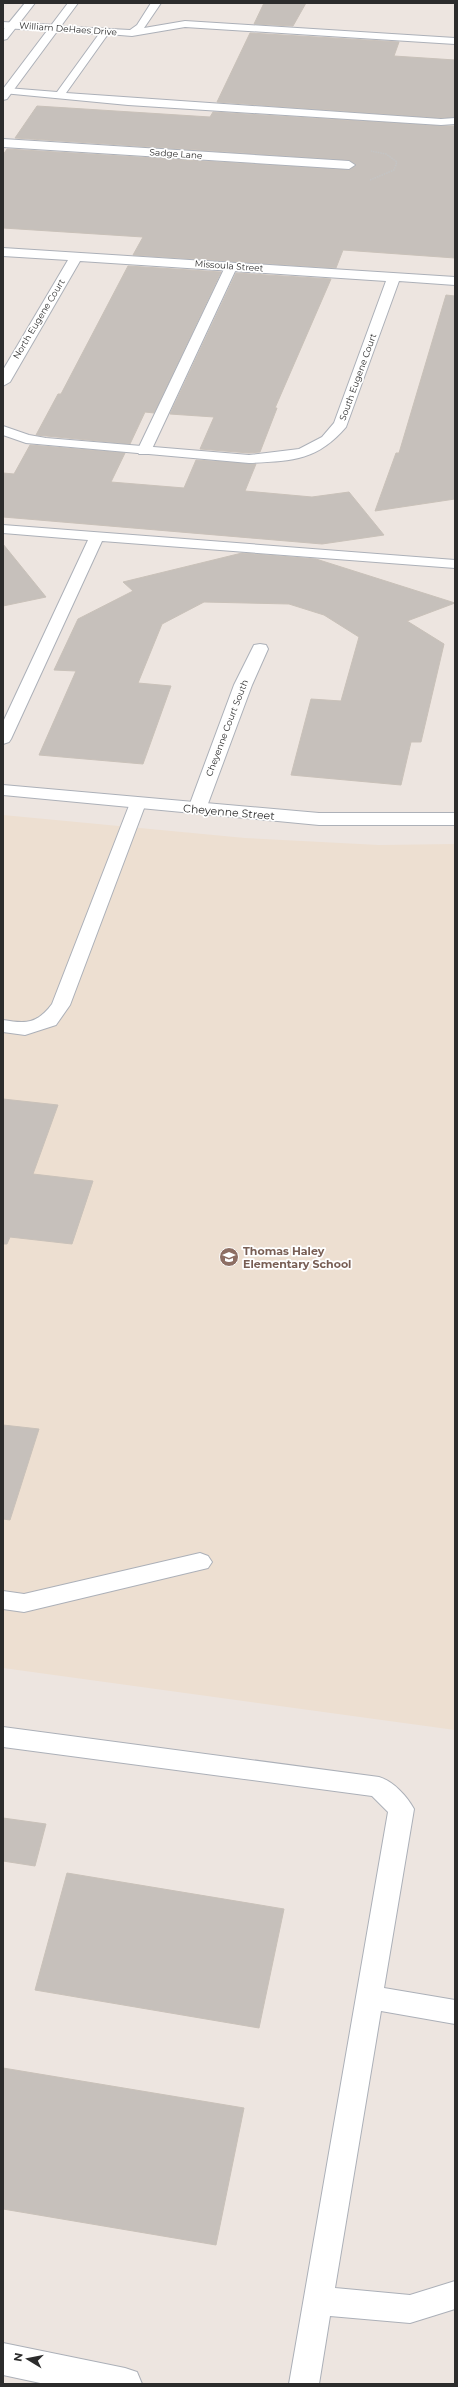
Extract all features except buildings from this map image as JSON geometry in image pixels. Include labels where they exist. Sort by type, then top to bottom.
[{"type":"street","points":[[3,37],[8,25],[30,3]]},
{"type":"street","points":[[5,94],[73,3]]},
{"type":"street","name":"William DeHaes Drive","points":[[8,25],[55,28]]},
{"type":"street","name":"Sadge Lane","points":[[3,142],[349,165]]},
{"type":"street","name":"Missoula Street","points":[[3,252],[455,281]]},
{"type":"street","name":"North Eugene Court","points":[[3,382],[76,257]]},
{"type":"street","name":"South Eugene Court","points":[[3,430],[26,439],[46,442],[249,459],[283,457],[303,453],[327,440],[341,424],[394,277]]},
{"type":"street","name":"Cheyenne Court South","points":[[197,809],[243,685],[260,649]]},
{"type":"street","name":"Cheyenne Street","points":[[3,790],[319,819],[455,819]]},
{"type":"street","points":[[3,2359],[125,2384]]},
{"type":"lane","points":[[132,32],[140,27],[156,3]]},
{"type":"lane","name":"William DeHaes Drive","points":[[55,28],[105,32],[132,32],[185,24],[455,40]]},
{"type":"lane","points":[[60,95],[105,32]]},
{"type":"lane","points":[[5,94],[60,95],[128,102],[441,122],[455,121]]},
{"type":"lane","points":[[144,450],[231,267]]},
{"type":"lane","points":[[3,530],[455,564]]},
{"type":"lane","points":[[3,739],[96,536]]},
{"type":"lane","points":[[3,1026],[26,1029],[49,1021],[60,1005],[138,803]]},
{"type":"lane","points":[[3,1600],[24,1603],[200,1562]]},
{"type":"lane","points":[[3,1737],[379,1787],[401,1809],[304,2384]]},
{"type":"lane","points":[[369,1997],[455,2012]]},
{"type":"lane","points":[[318,2301],[410,2309],[455,2295]]},
{"type":"shaded area","name":"Thomas Haley Elementary School","points":[[3,815],[245,838],[379,845],[455,844],[455,1730],[3,1668]]},
{"type":"place","name":"Thomas Haley Elementary School","points":[[229,1257]]}]
